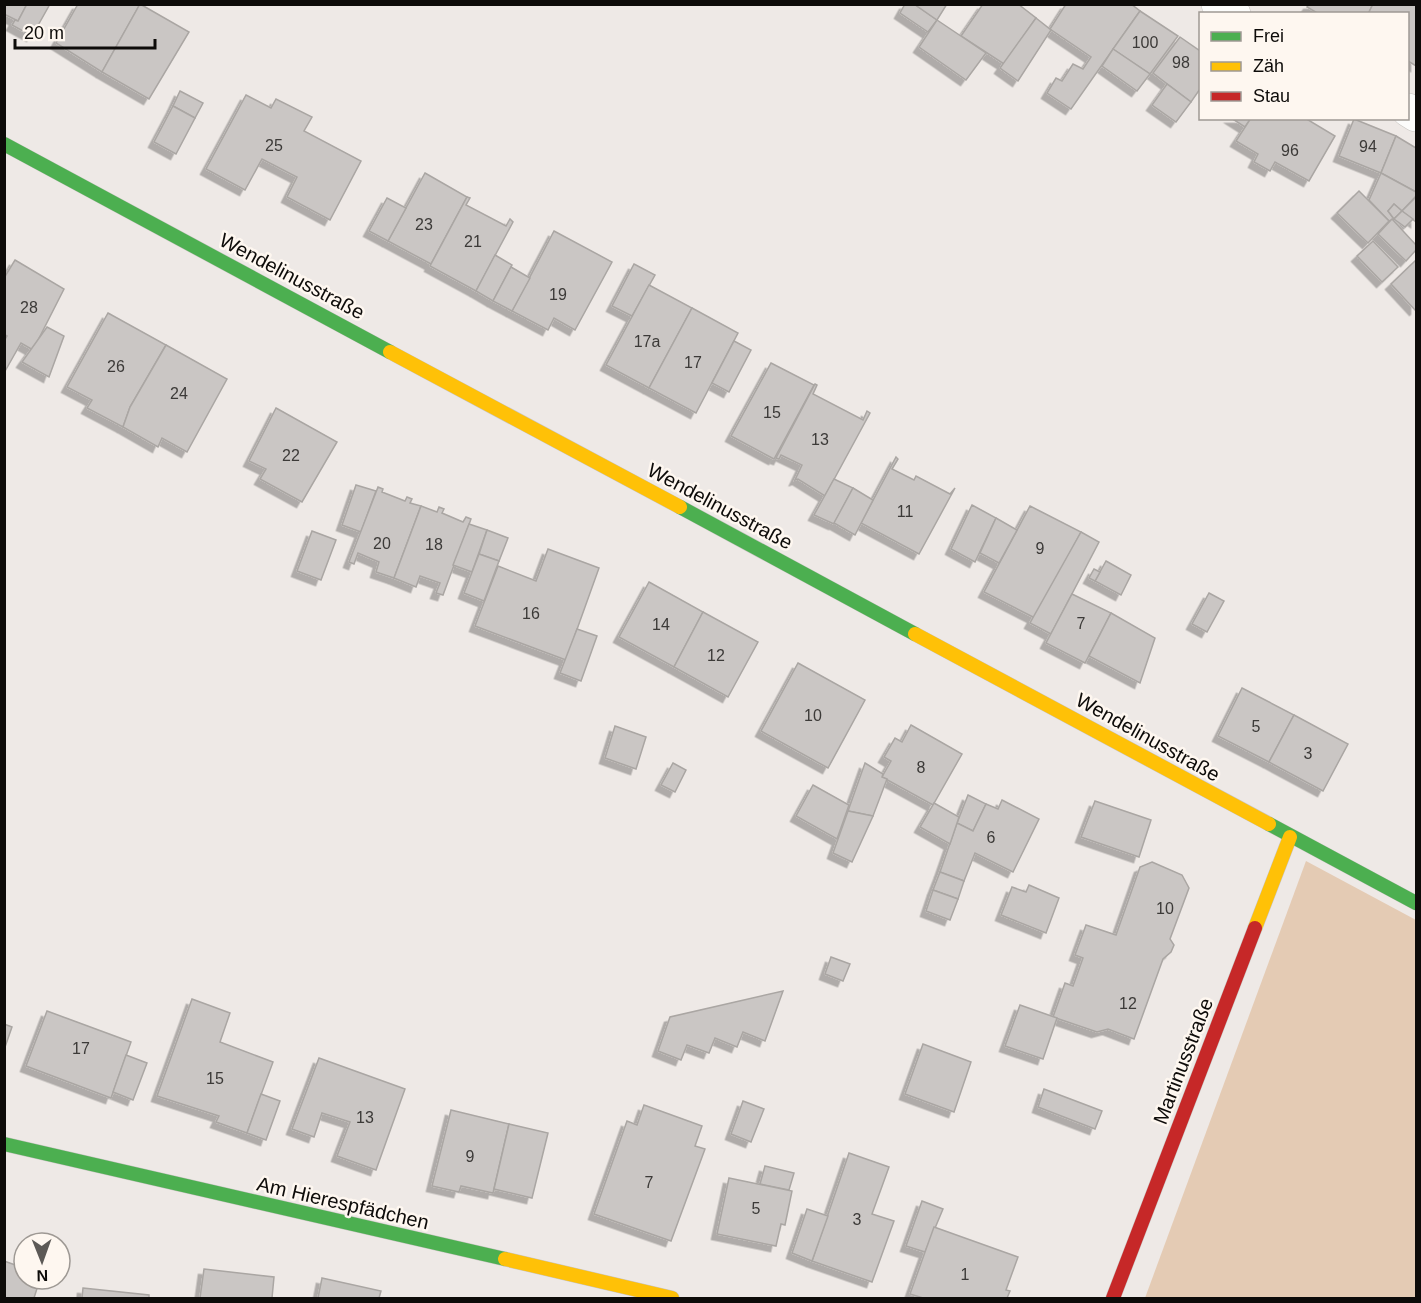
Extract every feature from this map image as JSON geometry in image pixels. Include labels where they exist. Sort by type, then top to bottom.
[{"type":"street","points":[[1218,4],[1231,12]]},
{"type":"street","name":"Wendelinusstraße","points":[[4,144],[994,674],[1290,837],[1416,903]]},
{"type":"street","name":"Martinusstraße","points":[[1113,1299],[1290,837]]},
{"type":"street","name":"Am Hierespfädchen","points":[[4,1144],[672,1299]]},
{"type":"shaded area","points":[[1306,861],[1416,920],[1416,1298],[1145,1298]]},
{"type":"building","points":[[4,4],[27,4],[18,21],[4,14]]},
{"type":"building","points":[[27,4],[50,4],[32,36],[12,25],[15,20],[18,21]]},
{"type":"building","points":[[78,4],[140,4],[102,72],[56,43]]},
{"type":"building","points":[[140,4],[189,32],[149,99],[102,72]]},
{"type":"building","points":[[905,4],[914,4],[937,20],[928,32],[900,13]]},
{"type":"building","points":[[914,4],[947,4],[937,20]]},
{"type":"building","points":[[983,4],[1018,4],[1036,18],[1004,64],[961,36]]},
{"type":"building","points":[[1066,4],[1131,4],[1140,11],[1071,109],[1047,93],[1056,78],[1062,81],[1073,64],[1083,69],[1091,57],[1050,29]]},
{"type":"building","points":[[1309,4],[1373,4],[1369,12],[1316,12],[1307,7]]},
{"type":"building","points":[[1373,4],[1416,4],[1416,66],[1409,62],[1409,12],[1369,12]]},
{"type":"building","points":[[1140,11],[1178,36],[1150,74],[1113,49]]},
{"type":"building","points":[[1036,18],[1051,30],[1018,81],[1000,68]]},
{"type":"building","points":[[937,20],[986,53],[966,80],[919,47]]},
{"type":"building","points":[[1180,37],[1199,50],[1199,90],[1191,102],[1153,73]]},
{"type":"building","points":[[1113,49],[1150,74],[1137,91],[1102,66]]},
{"type":"building","points":[[1167,84],[1191,102],[1176,122],[1152,105]]},
{"type":"building","points":[[180,91],[203,103],[195,118],[173,106]]},
{"type":"building","points":[[246,95],[271,108],[276,99],[312,117],[304,131],[361,161],[330,220],[287,197],[297,177],[262,159],[245,190],[206,169]]},
{"type":"building","points":[[173,106],[195,118],[176,154],[154,142]]},
{"type":"building","points":[[1234,120],[1250,120],[1245,127]]},
{"type":"building","points":[[1250,120],[1308,120],[1335,136],[1309,181],[1275,162],[1270,171],[1254,162],[1258,154],[1236,141]]},
{"type":"building","points":[[1354,120],[1396,136],[1381,173],[1339,156]]},
{"type":"building","points":[[1396,136],[1416,148],[1416,192],[1381,173]]},
{"type":"building","points":[[425,173],[467,197],[431,264],[388,241]]},
{"type":"building","points":[[1381,173],[1416,192],[1416,196],[1402,211],[1394,204],[1388,211],[1394,219],[1389,221],[1369,200]]},
{"type":"building","points":[[1359,191],[1389,221],[1368,243],[1337,213]]},
{"type":"building","points":[[467,197],[470,198],[466,205],[506,226],[510,219],[513,222],[476,291],[430,266]]},
{"type":"building","points":[[1416,197],[1416,222],[1402,211]]},
{"type":"building","points":[[387,198],[406,208],[388,241],[369,231]]},
{"type":"building","points":[[1394,204],[1402,211],[1394,219],[1388,211]]},
{"type":"building","points":[[1402,211],[1413,219],[1405,227],[1394,219]]},
{"type":"building","points":[[1392,219],[1416,245],[1416,250],[1406,261],[1378,234]]},
{"type":"building","points":[[554,231],[612,262],[575,330],[554,318],[548,330],[512,311]]},
{"type":"building","points":[[1373,241],[1398,267],[1382,282],[1357,256]]},
{"type":"building","points":[[495,255],[512,265],[493,301],[476,291]]},
{"type":"building","points":[[15,260],[64,289],[33,350],[21,343],[4,373],[4,341],[7,336],[4,334],[4,278]]},
{"type":"building","points":[[1416,260],[1416,309],[1415,310],[1391,284]]},
{"type":"building","points":[[634,264],[655,275],[632,316],[612,306]]},
{"type":"building","points":[[511,267],[530,278],[512,311],[493,301]]},
{"type":"building","points":[[649,285],[692,308],[649,388],[606,365]]},
{"type":"building","points":[[692,308],[738,333],[696,413],[649,388]]},
{"type":"building","points":[[108,313],[166,345],[130,407],[123,427],[87,408],[92,400],[67,387]]},
{"type":"building","points":[[47,327],[64,336],[49,377],[22,362]]},
{"type":"building","points":[[734,341],[751,350],[729,392],[712,383]]},
{"type":"building","points":[[166,345],[227,379],[187,452],[162,438],[158,447],[123,427],[130,407]]},
{"type":"building","points":[[771,363],[814,385],[774,459],[731,436]]},
{"type":"building","points":[[815,384],[817,385],[813,394],[863,420],[867,411],[870,413],[825,496],[798,479],[795,480],[802,465],[781,455],[779,459],[776,458]]},
{"type":"building","points":[[276,408],[337,442],[302,502],[260,479],[266,469],[249,461]]},
{"type":"building","points":[[896,457],[898,459],[892,469],[914,480],[916,476],[950,494],[955,488],[919,554],[861,523]]},
{"type":"building","points":[[834,479],[853,488],[834,524],[814,515]]},
{"type":"building","points":[[356,485],[376,491],[361,532],[342,525]]},
{"type":"building","points":[[378,487],[383,489],[382,492],[405,501],[407,497],[412,499],[410,503],[421,506],[394,578],[376,572],[379,562],[358,553],[354,564],[349,562]]},
{"type":"building","points":[[853,488],[873,500],[855,535],[834,523]]},
{"type":"building","points":[[972,505],[996,518],[975,562],[951,549]]},
{"type":"building","points":[[421,506],[437,512],[439,507],[444,509],[442,513],[463,522],[466,517],[471,519],[443,595],[436,593],[440,583],[420,576],[416,587],[394,578]]},
{"type":"building","points":[[1030,506],[1081,532],[1035,618],[984,592]]},
{"type":"building","points":[[996,518],[1017,530],[999,563],[980,553]]},
{"type":"building","points":[[469,524],[487,530],[472,572],[453,565]]},
{"type":"building","points":[[487,530],[508,538],[499,561],[479,554]]},
{"type":"building","points":[[312,531],[336,540],[321,580],[297,571]]},
{"type":"building","points":[[1081,532],[1099,542],[1051,634],[1030,623]]},
{"type":"building","points":[[548,549],[599,568],[566,660],[475,626],[498,566],[536,581]]},
{"type":"building","points":[[479,554],[499,561],[484,601],[464,593]]},
{"type":"building","points":[[1106,561],[1131,575],[1121,595],[1095,581]]},
{"type":"building","points":[[1094,569],[1100,572],[1095,581],[1089,578]]},
{"type":"building","points":[[649,582],[703,612],[674,667],[619,637]]},
{"type":"building","points":[[1209,593],[1224,601],[1207,632],[1192,624]]},
{"type":"building","points":[[1072,594],[1111,613],[1085,663],[1046,643]]},
{"type":"building","points":[[703,612],[758,642],[728,697],[674,667]]},
{"type":"building","points":[[1111,613],[1155,638],[1140,683],[1089,656]]},
{"type":"building","points":[[577,629],[597,636],[581,681],[560,673]]},
{"type":"building","points":[[798,663],[865,700],[828,768],[761,731]]},
{"type":"building","points":[[1242,688],[1294,715],[1269,762],[1218,736]]},
{"type":"building","points":[[1294,715],[1348,744],[1323,791],[1269,762]]},
{"type":"building","points":[[911,725],[962,754],[933,805],[882,777],[891,761],[884,757],[895,738],[902,742]]},
{"type":"building","points":[[615,726],[646,737],[636,769],[605,758]]},
{"type":"building","points":[[673,763],[686,770],[675,792],[661,785]]},
{"type":"building","points":[[865,763],[887,779],[873,816],[848,811]]},
{"type":"building","points":[[813,785],[849,805],[837,839],[796,816]]},
{"type":"building","points":[[968,795],[986,804],[973,831],[957,823]]},
{"type":"building","points":[[1002,800],[1039,819],[1013,872],[975,853],[964,881],[940,872],[957,823],[973,831],[986,804],[998,809]]},
{"type":"building","points":[[1095,801],[1151,820],[1139,857],[1081,837]]},
{"type":"building","points":[[934,803],[959,817],[950,844],[920,827]]},
{"type":"building","points":[[848,811],[873,816],[852,862],[833,853]]},
{"type":"building","points":[[1152,862],[1182,875],[1189,888],[1170,939],[1174,945],[1171,952],[1163,959],[1134,1039],[1108,1029],[1097,1032],[1053,1017],[1065,983],[1073,986],[1083,958],[1075,955],[1086,925],[1116,935],[1140,867]]},
{"type":"building","points":[[940,872],[964,881],[958,899],[933,890]]},
{"type":"building","points":[[1029,885],[1059,898],[1046,933],[1001,915],[1012,887],[1026,892]]},
{"type":"building","points":[[933,890],[958,899],[950,920],[926,911]]},
{"type":"building","points":[[831,957],[850,964],[843,981],[825,974]]},
{"type":"building","points":[[783,991],[765,1041],[743,1032],[737,1047],[715,1038],[709,1053],[687,1045],[681,1060],[658,1051],[670,1017]]},
{"type":"building","points":[[192,999],[230,1013],[220,1042],[273,1062],[247,1133],[216,1122],[219,1116],[157,1096]]},
{"type":"building","points":[[1020,1005],[1057,1018],[1043,1059],[1005,1046]]},
{"type":"building","points":[[47,1011],[131,1042],[111,1098],[26,1066]]},
{"type":"building","points":[[4,1024],[12,1027],[4,1050]]},
{"type":"building","points":[[923,1044],[971,1062],[954,1112],[905,1094]]},
{"type":"building","points":[[126,1055],[147,1063],[133,1100],[113,1092]]},
{"type":"building","points":[[319,1058],[405,1089],[376,1170],[337,1156],[350,1122],[322,1113],[314,1137],[292,1129]]},
{"type":"building","points":[[1044,1089],[1102,1111],[1095,1129],[1038,1107]]},
{"type":"building","points":[[261,1094],[280,1101],[266,1140],[247,1133]]},
{"type":"building","points":[[743,1101],[764,1109],[751,1142],[731,1134]]},
{"type":"building","points":[[644,1105],[702,1126],[695,1146],[705,1149],[671,1241],[594,1214],[627,1121],[637,1125]]},
{"type":"building","points":[[451,1110],[509,1124],[493,1193],[461,1186],[459,1192],[432,1186]]},
{"type":"building","points":[[509,1124],[548,1133],[532,1198],[494,1189]]},
{"type":"building","points":[[849,1153],[889,1167],[872,1214],[894,1221],[872,1282],[812,1261]]},
{"type":"building","points":[[765,1166],[794,1173],[789,1190],[760,1184]]},
{"type":"building","points":[[729,1178],[792,1191],[785,1225],[781,1224],[776,1246],[717,1234]]},
{"type":"building","points":[[922,1201],[943,1209],[925,1252],[906,1246]]},
{"type":"building","points":[[807,1209],[828,1216],[812,1261],[792,1253]]},
{"type":"building","points":[[934,1227],[1018,1257],[1006,1290],[1010,1291],[1007,1298],[923,1298],[910,1294]]},
{"type":"building","points":[[4,1261],[12,1264],[12,1291],[36,1291],[34,1298],[4,1298]]},
{"type":"building","points":[[204,1269],[274,1277],[272,1298],[200,1298]]},
{"type":"building","points":[[322,1278],[381,1291],[379,1298],[318,1298]]},
{"type":"building","points":[[83,1288],[149,1295],[149,1298],[82,1298]]},
{"type":"traffic: fast","points":[[4,144],[390,352]]},
{"type":"traffic: fast","points":[[680,507],[915,634]]},
{"type":"traffic: fast","points":[[1269,824],[1416,903]]},
{"type":"traffic: fast","points":[[4,1144],[505,1259]]},
{"type":"traffic: slow","points":[[390,352],[680,507]]},
{"type":"traffic: slow","points":[[915,634],[1269,824]]},
{"type":"traffic: slow","points":[[1255,928],[1290,837]]},
{"type":"traffic: slow","points":[[505,1259],[672,1298]]},
{"type":"traffic: jam","points":[[1113,1298],[1255,928]]}]
